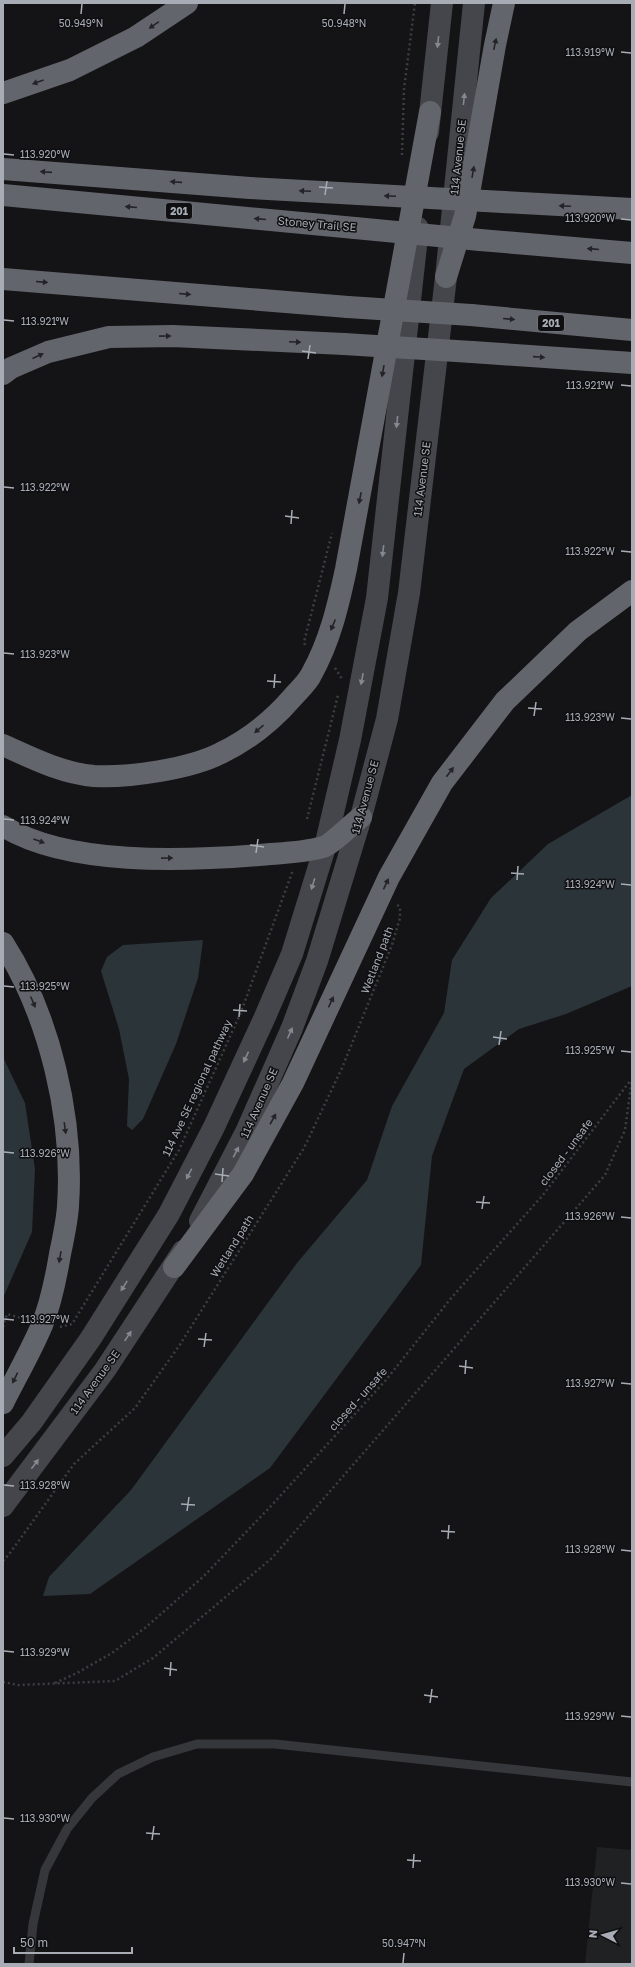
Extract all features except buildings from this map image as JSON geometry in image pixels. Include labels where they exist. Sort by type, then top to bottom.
[{"type":"highway","points":[[3,93],[70,70],[136,37],[187,3]]},
{"type":"highway","points":[[446,277],[465,216],[495,45],[504,3]]},
{"type":"highway","points":[[3,745],[52,767],[93,776],[133,775],[178,768],[220,754],[253,734],[283,708],[311,676],[335,620],[346,570],[430,112]]},
{"type":"highway","points":[[3,169],[250,188],[632,209]]},
{"type":"highway","name":"Stoney Trail SE","points":[[3,195],[632,253]]},
{"type":"highway","name":"201","points":[[3,279],[632,330]]},
{"type":"highway","points":[[3,374],[11,368],[48,352],[109,337],[173,336],[344,344],[632,363]]},
{"type":"highway","points":[[174,1267],[243,1174],[293,1083],[389,877],[442,783],[505,701],[578,631],[632,591]]},
{"type":"highway","points":[[3,826],[11,832],[59,848],[109,856],[161,858],[228,857],[299,851],[325,847],[361,817]]},
{"type":"highway","points":[[3,943],[34,1002],[50,1049],[60,1089],[68,1147],[68,1207],[56,1276],[42,1324],[3,1403]]},
{"type":"main road","points":[[3,1456],[31,1422],[91,1338],[169,1214],[214,1127],[292,954],[325,847],[350,740],[377,598],[442,3]]},
{"type":"main road","name":"114 Avenue SE","points":[[3,1506],[105,1370],[174,1267],[204,1214],[247,1130],[292,1028],[317,961],[361,817],[387,719],[409,593],[446,277],[474,3]]},
{"type":"lane","points":[[29,1964],[33,1924],[45,1870],[67,1829],[92,1798],[118,1774],[152,1757],[197,1744],[275,1744],[632,1782]]},
{"type":"path","points":[[334,668],[342,678],[340,685]]},
{"type":"path","points":[[308,819],[338,693]]},
{"type":"path","name":"114 Ave SE regional pathway","points":[[54,1328],[72,1324],[180,1150],[241,1012],[293,870]]},
{"type":"path","name":"Wetland path","points":[[3,1561],[10,1554],[74,1464],[135,1408],[179,1346],[304,1148],[342,1068],[392,945],[400,918],[400,908],[395,900]]},
{"type":"path","points":[[3,1682],[18,1685],[115,1681],[153,1658],[272,1558],[605,1175],[625,1130],[632,1079]]},
{"type":"path","name":"closed - unsafe","points":[[53,1683],[77,1673],[112,1653],[145,1628],[204,1576],[271,1506],[386,1380],[452,1297],[544,1195],[632,1079]]},
{"type":"path","points":[[3,1327],[6,1314],[25,1319]]},
{"type":"shaded area","points":[[632,795],[632,986],[566,1014],[519,1029],[464,1069],[432,1156],[421,1265],[270,1468],[90,1594],[43,1596],[49,1577],[131,1490],[297,1263],[367,1180],[392,1106],[444,1013],[452,960],[491,898],[548,844]]},
{"type":"shaded area","points":[[203,940],[198,978],[176,1044],[143,1119],[132,1130],[127,1126],[129,1079],[119,1029],[101,971],[107,957],[123,945]]},
{"type":"shaded area","points":[[3,1057],[25,1103],[35,1169],[32,1232],[3,1298]]},
{"type":"shaded area","points":[[597,1847],[632,1850],[632,1964],[585,1964]]}]
